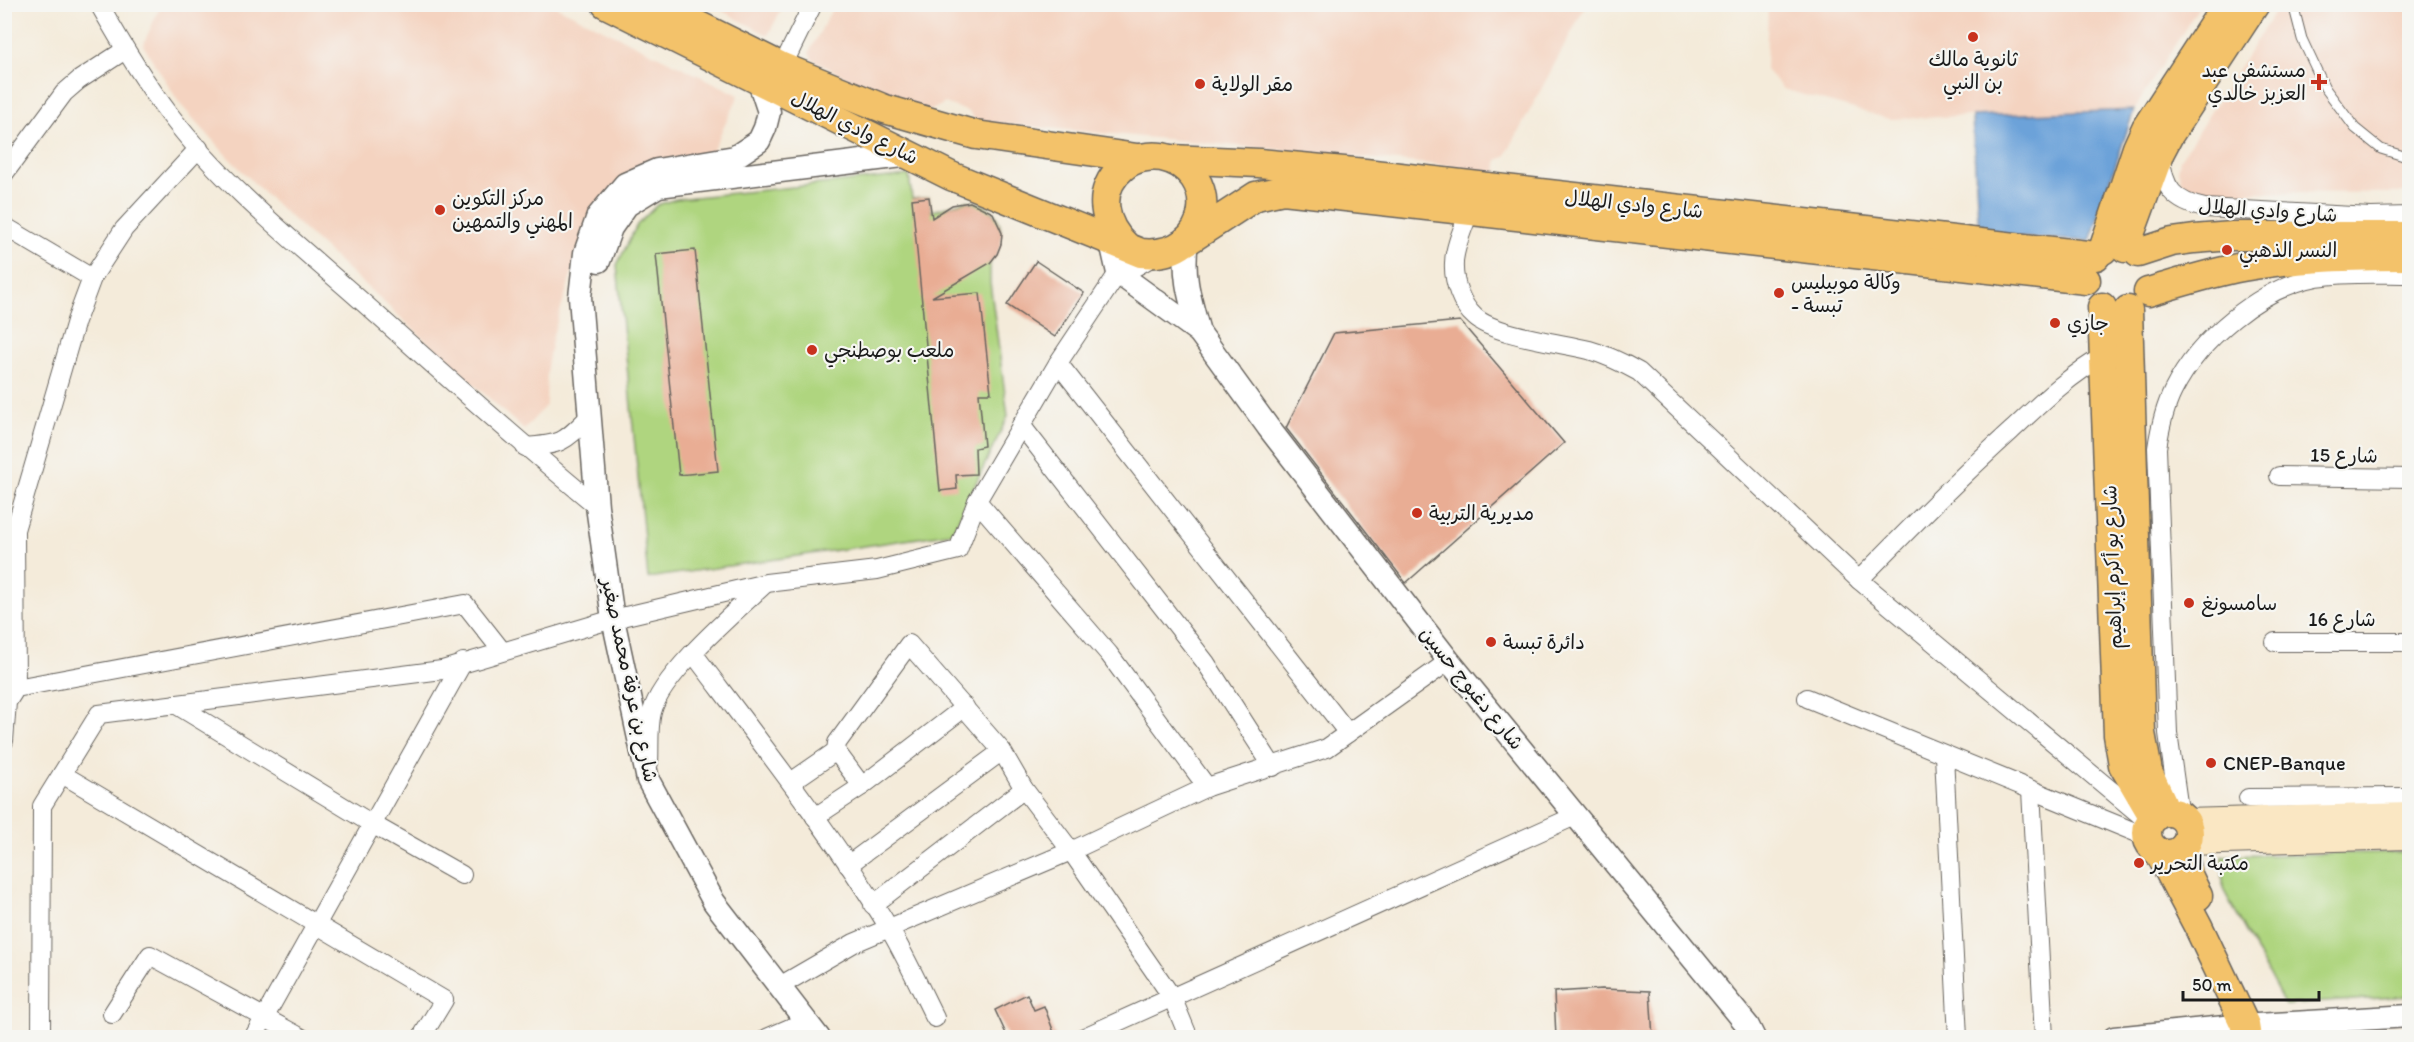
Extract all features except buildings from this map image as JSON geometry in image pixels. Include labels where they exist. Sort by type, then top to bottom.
[{"type":"main road","name":"شارع وادي الهلال","points":[[606,4],[770,73],[885,109],[976,135],[1137,158]]},
{"type":"main road","name":"شارع وادي الهلال","points":[[655,4],[911,155],[951,176],[1114,236]]},
{"type":"main road","points":[[2110,257],[2136,148],[2146,128],[2227,4]]},
{"type":"main road","points":[[2255,4],[2169,135],[2110,257],[2088,290],[2094,300],[2126,303],[2206,275],[2243,267],[2313,258],[2355,257],[2405,268]]},
{"type":"main road","points":[[1154,156],[1171,159],[1185,168],[1196,180],[1202,196],[1202,212],[1197,228],[1187,241],[1174,250],[1158,254],[1141,253],[1114,236],[1104,206],[1106,191],[1113,177],[1137,158],[1154,156]]},
{"type":"main road","name":"شارع وادي الهلال","points":[[1171,159],[1259,163],[1474,198],[2110,257],[2172,242],[2213,237],[2409,236]]},
{"type":"main road","name":"شارع وادي الهلال","points":[[1187,241],[1256,196],[1275,191],[1386,200],[1474,198]]},
{"type":"main road","points":[[2110,257],[2150,271],[2126,303]]},
{"type":"main road","name":"شارع بو أكرم إبراهيم","points":[[2126,303],[2104,356],[2118,735],[2123,765],[2168,830]]},
{"type":"main road","name":"شارع بو أكرم إبراهيم","points":[[2126,303],[2141,733],[2148,772],[2168,830]]},
{"type":"main road","points":[[2168,830],[2409,816]]},
{"type":"main road","points":[[2168,830],[2409,836]]},
{"type":"main road","points":[[2168,830],[2198,926],[2252,1031]]},
{"type":"street","points":[[99,4],[125,50],[171,116],[199,148],[267,215],[525,447],[597,506]]},
{"type":"street","points":[[770,73],[813,4]]},
{"type":"street","points":[[4,174],[64,93],[79,80],[125,50]]},
{"type":"street","name":"شارع بن عرفة محمد صغير","points":[[770,73],[769,112],[759,141],[735,157],[657,170],[625,183],[598,216],[585,253],[580,297],[597,506],[613,619],[648,780],[714,902],[812,1029]]},
{"type":"street","points":[[4,741],[7,702],[16,688],[15,530],[76,321],[92,278],[124,229],[199,148]]},
{"type":"street","name":"شارع وادي الهلال","points":[[2160,152],[2162,174],[2168,188],[2190,205],[2409,216]]},
{"type":"street","name":"شارع بن عرفة محمد صغير","points":[[590,416],[594,300],[599,259],[611,228],[627,205],[658,186],[911,155]]},
{"type":"street","points":[[1474,198],[1454,261],[1454,270],[1461,299],[1475,318],[1502,330],[1606,356],[1639,372],[1859,580],[2168,830]]},
{"type":"street","points":[[4,226],[92,278]]},
{"type":"street","points":[[1114,236],[1118,273],[1199,332]]},
{"type":"street","points":[[1187,241],[1184,264],[1187,290],[1199,332]]},
{"type":"street","points":[[41,1038],[42,806],[99,714],[442,670],[462,662],[613,619],[766,583],[877,570],[958,550],[977,501],[1058,363],[1118,273],[1135,267],[1158,254]]},
{"type":"street","points":[[2319,277],[2355,257]]},
{"type":"street","points":[[2168,830],[2168,733],[2157,448],[2161,421],[2174,390],[2195,358],[2216,335],[2239,314],[2265,296],[2293,283],[2319,277],[2405,268]]},
{"type":"street","name":"شارع دغبوج حسين","points":[[1199,332],[1268,427],[1449,661],[1748,1026],[1754,1038]]},
{"type":"street","points":[[1859,580],[1963,474],[2058,386],[2104,356]]},
{"type":"street","points":[[1058,363],[1348,733]]},
{"type":"street","points":[[525,447],[554,445],[568,437],[590,416]]},
{"type":"street","points":[[1021,425],[1206,663],[1274,767]]},
{"type":"street","name":"شارع 15","points":[[2279,476],[2409,478]]},
{"type":"street","points":[[977,501],[1109,654],[1207,787]]},
{"type":"street","points":[[648,780],[652,711],[667,684],[693,653],[766,583]]},
{"type":"street","points":[[16,688],[465,604],[502,651]]},
{"type":"street","name":"شارع 16","points":[[2275,642],[2409,642]]},
{"type":"street","points":[[862,786],[836,751],[837,743],[909,644],[1002,751],[1024,789],[1071,851],[1172,997],[1190,1038]]},
{"type":"street","points":[[693,653],[791,782],[848,865],[889,928],[935,1018]]},
{"type":"street","points":[[778,987],[854,944],[1071,851],[1207,787],[1327,748],[1449,661]]},
{"type":"street","points":[[253,1038],[462,662]]},
{"type":"street","points":[[1807,698],[2031,790],[2168,830]]},
{"type":"street","points":[[175,704],[372,824],[462,875]]},
{"type":"street","points":[[815,817],[862,786],[965,707]]},
{"type":"street","points":[[791,782],[836,751]]},
{"type":"street","points":[[848,865],[1002,751]]},
{"type":"street","points":[[1944,754],[1958,1038]]},
{"type":"street","points":[[62,774],[444,1000],[421,1038]]},
{"type":"street","points":[[873,905],[1024,789]]},
{"type":"street","points":[[2031,790],[2044,1038]]},
{"type":"street","points":[[2248,798],[2409,797]]},
{"type":"street","points":[[1082,1038],[1575,816]]},
{"type":"street","points":[[112,1014],[150,955],[302,1038]]},
{"type":"street","points":[[2114,1038],[2252,1031],[2409,1016]]},
{"type":"street","points":[[767,1038],[812,1029]]},
{"type":"lane","points":[[2293,4],[2302,39],[2325,88],[2355,128],[2381,149],[2409,158]]},
{"type":"shaded area","name":"مركز التكوين المهني والتمهين","points":[[501,4],[518,9],[520,5],[553,5],[739,95],[709,158],[653,165],[573,269],[553,335],[547,366],[546,405],[524,430],[264,193],[227,156],[180,104],[143,45],[161,5]]},
{"type":"shaded area","points":[[711,5],[784,5],[768,35]]},
{"type":"shaded area","name":"مقر الولاية","points":[[834,5],[1586,5],[1505,157],[1497,160],[1496,179],[1462,167],[976,121],[969,112],[945,103],[918,117],[812,59],[809,53]]},
{"type":"shaded area","name":"ثانوية مالك بن النبي","points":[[1768,5],[2200,5],[2134,110],[1889,119],[1783,89],[1766,70]]},
{"type":"shaded area","name":"مستشفى عبد العزبز خالدي","points":[[2279,5],[2409,5],[2409,193],[2196,192],[2182,184],[2178,170],[2180,160]]},
{"type":"green space","name":"ملعب بوصطنجي","points":[[909,175],[912,199],[929,197],[931,211],[963,201],[979,203],[989,208],[995,215],[1001,233],[996,254],[990,263],[990,283],[1008,416],[952,533],[648,578],[617,265],[637,225],[657,205],[676,199]]},
{"type":"green space","points":[[2409,852],[2409,996],[2285,1005],[2223,889],[2223,856]]},
{"type":"water","points":[[2134,110],[2090,241],[1979,235],[1972,116]]},
{"type":"place","name":"ثانوية مالك بن النبي","points":[[1973,37]]},
{"type":"place","name":"مستشفى عبد العزبز خالدي","points":[[2319,82]]},
{"type":"place","name":"مقر الولاية","points":[[1200,84]]},
{"type":"place","name":"مركز التكوين المهني والتمهين","points":[[440,210]]},
{"type":"place","name":"النسر الذهبي","points":[[2227,250]]},
{"type":"place","name":"وكالة موبيليس - تبسة","points":[[1779,293]]},
{"type":"place","name":"جازي","points":[[2055,323]]},
{"type":"place","name":"ملعب بوصطنجي","points":[[812,350]]},
{"type":"place","name":"مديرية التربية","points":[[1417,513]]},
{"type":"place","name":"سامسونغ","points":[[2189,603]]},
{"type":"place","name":"دائرة تبسة","points":[[1491,642]]},
{"type":"place","name":"CNEP-Banque","points":[[2211,763]]},
{"type":"place","name":"مكتبة التحرير","points":[[2139,863]]}]
